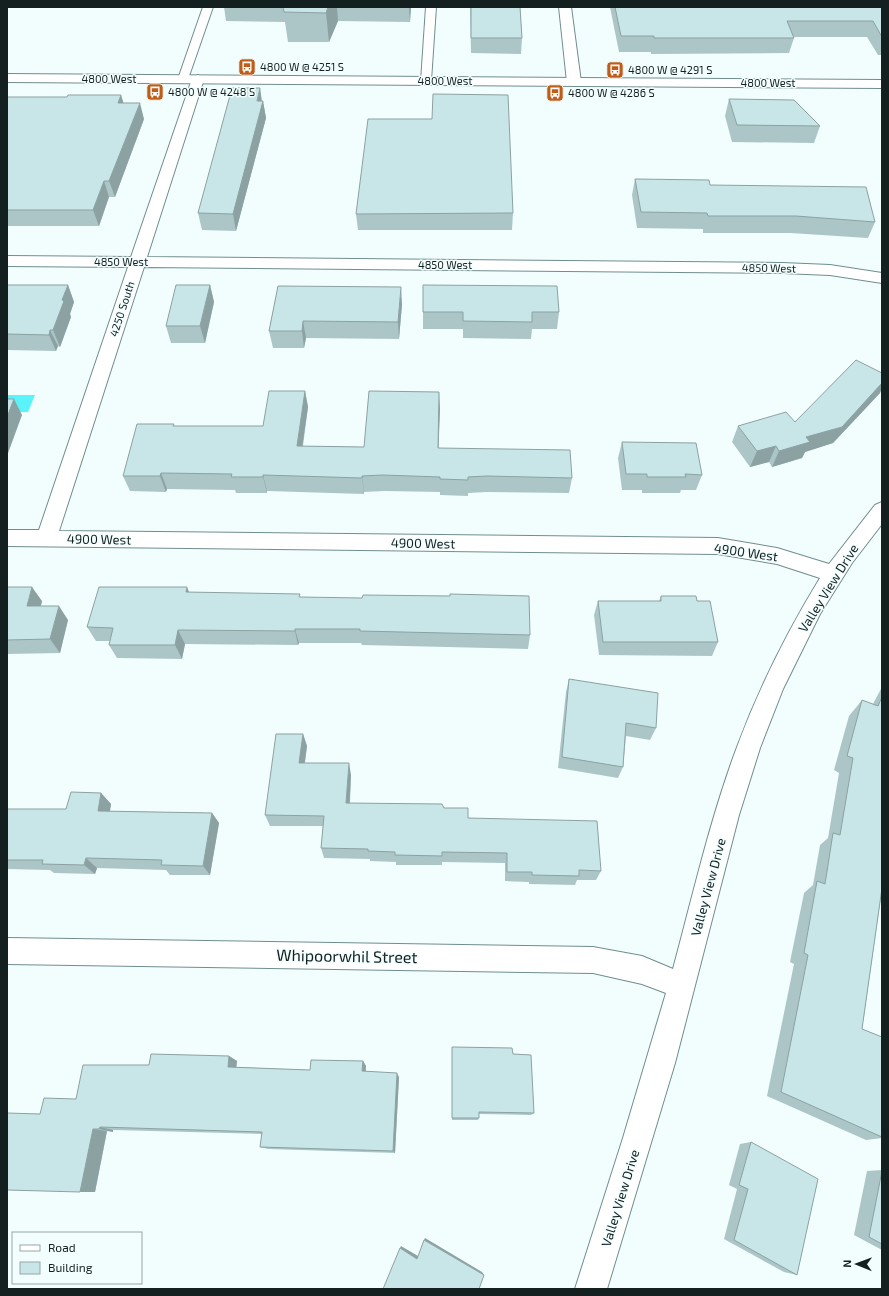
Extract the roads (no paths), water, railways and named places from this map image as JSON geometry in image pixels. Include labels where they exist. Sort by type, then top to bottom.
[{"type":"street","points":[[564,7],[574,82]]},
{"type":"street","name":"4800 West","points":[[7,78],[882,84]]},
{"type":"street","name":"4250 South","points":[[46,538],[138,262],[191,79]]},
{"type":"street","name":"4850 West","points":[[7,261],[782,268],[830,270],[882,278]]},
{"type":"street","name":"Valley View Drive","points":[[591,1289],[630,1166],[682,986],[728,815],[760,716],[800,630],[834,575],[882,510]]},
{"type":"street","name":"4900 West","points":[[7,538],[718,546],[768,552],[794,559],[834,575]]},
{"type":"street","name":"Whipoorwhil Street","points":[[7,951],[593,960],[642,970],[682,986]]},
{"type":"lane","points":[[191,79],[208,7]]},
{"type":"lane","points":[[426,81],[431,7]]},
{"type":"water","points":[[7,395],[35,395],[28,412],[7,412]]},
{"type":"place","name":"4800 W @ 4251 S","points":[[247,67]]},
{"type":"place","name":"4800 W @ 4291 S","points":[[615,70]]},
{"type":"place","name":"4800 W @ 4248 S","points":[[155,92]]},
{"type":"place","name":"4800 W @ 4286 S","points":[[555,93]]}]
